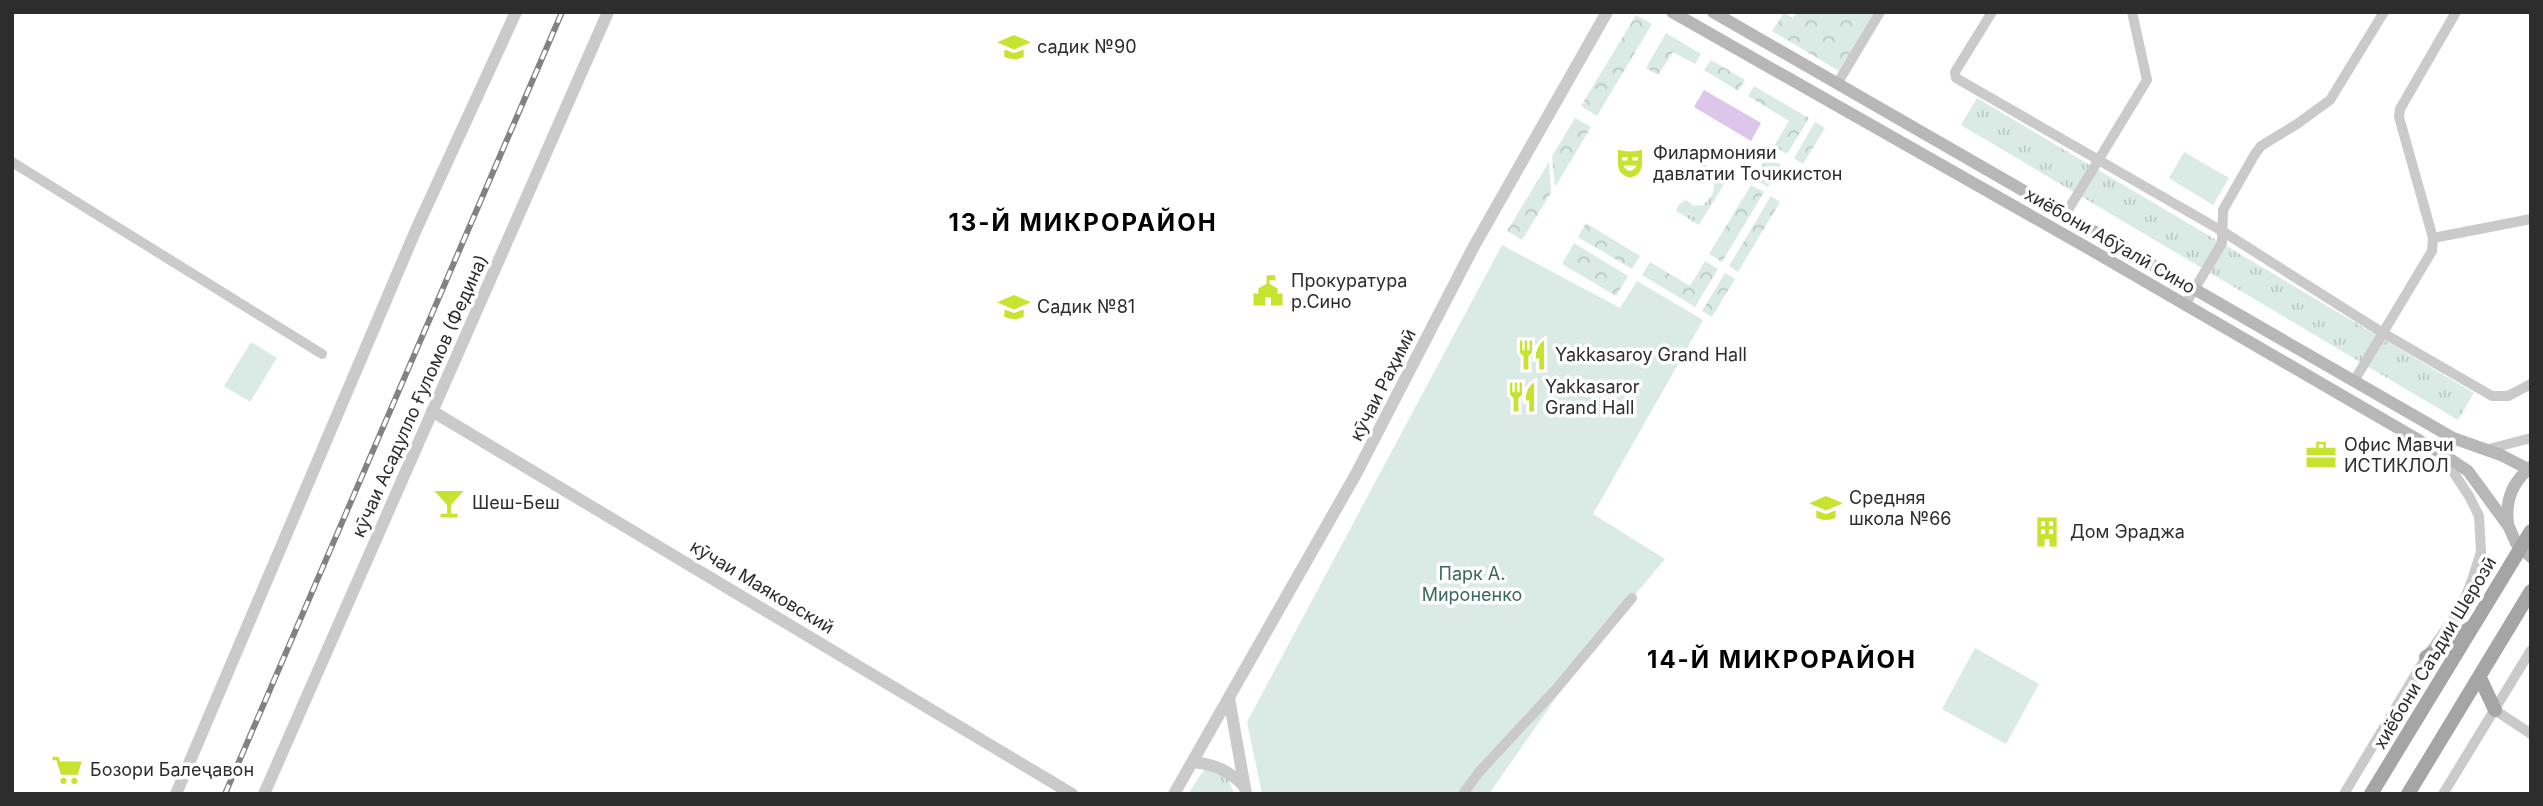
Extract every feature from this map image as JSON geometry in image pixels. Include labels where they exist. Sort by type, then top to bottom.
[{"type":"main road","name":"хиёбони Абӯалӣ Сино","points":[[1672,12],[2440,452],[2468,471],[2526,553]]},
{"type":"main road","name":"хиёбони Абӯалӣ Сино","points":[[1713,12],[2453,438],[2530,468],[2517,480],[2509,495],[2509,527]]},
{"type":"main road","name":"хиёбони Саъдии Шерозӣ","points":[[2371,794],[2474,625],[2526,553],[2531,531]]},
{"type":"main road","points":[[2408,794],[2531,591]]},
{"type":"main road","points":[[2426,657],[2474,625]]},
{"type":"main road","points":[[2480,678],[2494,710]]},
{"type":"street","points":[[176,794],[405,257],[516,12]]},
{"type":"street","name":"кӯчаи Асадулло Ғуломов (Федина)","points":[[264,794],[608,12]]},
{"type":"street","name":"кӯчаи Раҳимӣ","points":[[1174,794],[1356,474],[1512,170],[1607,12]]},
{"type":"street","points":[[1837,84],[1880,12]]},
{"type":"street","points":[[1992,12],[1955,72],[1955,78],[2222,231],[2383,333],[2492,396],[2508,396],[2531,384]]},
{"type":"street","points":[[2065,215],[2147,80],[2132,12]]},
{"type":"street","points":[[2185,305],[2222,243],[2223,210],[2255,154],[2261,146],[2330,100],[2384,12]]},
{"type":"street","points":[[2354,381],[2432,251],[2433,238],[2399,117],[2400,109],[2456,12]]},
{"type":"street","points":[[12,162],[322,354]]},
{"type":"street","points":[[2433,238],[2531,219]]},
{"type":"street","name":"кӯчаи Маяковский","points":[[432,411],[1072,794]]},
{"type":"street","points":[[2485,450],[2531,438]]},
{"type":"street","points":[[2344,794],[2426,657],[2460,610],[2481,552],[2479,516],[2440,452]]},
{"type":"street","points":[[1463,794],[1479,772],[1557,688],[1632,598]]},
{"type":"street","points":[[2443,794],[2531,649]]},
{"type":"street","points":[[1229,698],[1245,790]]},
{"type":"street","points":[[2494,710],[2531,734]]},
{"type":"street","points":[[1194,762],[1216,765],[1231,773],[1245,790]]},
{"type":"green space","points":[[1797,12],[1874,12],[1839,71],[1772,31],[1784,13],[1793,18]]},
{"type":"green space","points":[[1636,15],[1652,24],[1597,116],[1581,106]]},
{"type":"green space","points":[[1666,33],[1701,54],[1695,64],[1673,52],[1658,75],[1646,68]]},
{"type":"green space","points":[[1711,60],[1745,80],[1738,91],[1704,70]]},
{"type":"green space","points":[[1754,86],[1809,118],[1787,154],[1774,146],[1789,121],[1748,96]]},
{"type":"green space","points":[[1977,98],[2474,393],[2458,420],[1961,125]]},
{"type":"green space","points":[[1575,118],[1591,127],[1555,187],[1552,156]]},
{"type":"green space","points":[[1815,122],[1825,128],[1803,164],[1794,158]]},
{"type":"green space","points":[[2184,152],[2229,178],[2213,205],[2169,178]]},
{"type":"green space","points":[[1767,157],[1781,165],[1768,187],[1754,179]]},
{"type":"green space","points":[[1549,162],[1551,193],[1522,240],[1507,231]]},
{"type":"green space","points":[[1704,165],[1727,179],[1699,225],[1676,211],[1679,204],[1686,200],[1694,206],[1703,205],[1711,197],[1714,191],[1713,180],[1705,175],[1699,176]]},
{"type":"green space","points":[[1751,185],[1764,192],[1722,262],[1709,254]]},
{"type":"green space","points":[[1771,196],[1780,202],[1738,272],[1729,266]]},
{"type":"green space","points":[[1586,223],[1640,256],[1632,269],[1578,237]]},
{"type":"green space","points":[[1574,243],[1628,276],[1616,296],[1562,264]]},
{"type":"green space","name":"Парк А. Мироненко","points":[[1502,245],[1620,308],[1637,281],[1703,320],[1593,514],[1665,559],[1592,646],[1489,794],[1262,794],[1247,722]]},
{"type":"green space","points":[[1705,261],[1718,269],[1695,307],[1642,275],[1650,262],[1690,286]]},
{"type":"green space","points":[[1725,273],[1735,279],[1712,317],[1702,311]]},
{"type":"green space","points":[[251,342],[277,358],[250,402],[224,386]]},
{"type":"green space","points":[[1975,648],[2039,684],[2006,744],[1942,709]]},
{"type":"green space","points":[[1214,768],[1227,775],[1234,794],[1188,794],[1203,771]]},
{"type":"shaded area","points":[[1704,90],[1761,123],[1751,141],[1694,107]]},
{"type":"railway","points":[[225,794],[562,12]]},
{"type":"place","name":"садик №90","points":[[1014,47]]},
{"type":"place","name":"Филармонияи давлатии Точикистон","points":[[1630,163]]},
{"type":"place","name":"Прокуратура р.Сино","points":[[1268,291]]},
{"type":"place","name":"Садик №81","points":[[1014,307]]},
{"type":"place","name":"Yakkasaroy Grand Hall","points":[[1532,355]]},
{"type":"place","name":"Yakkasaror Grand Hall","points":[[1522,397]]},
{"type":"place","name":"Офис Мавчи ИСТИКЛОЛ","points":[[2321,455]]},
{"type":"place","name":"Шеш-Беш","points":[[449,503]]},
{"type":"place","name":"Средняя школа №66","points":[[1826,508]]},
{"type":"place","name":"Дом Эраджа","points":[[2047,532]]},
{"type":"place","name":"Бозори Балеҷавон","points":[[67,770]]},
{"type":"district","name":"13-Й МИКРОРАЙОН","points":[[1083,223]]},
{"type":"district","name":"14-Й МИКРОРАЙОН","points":[[1782,660]]}]
